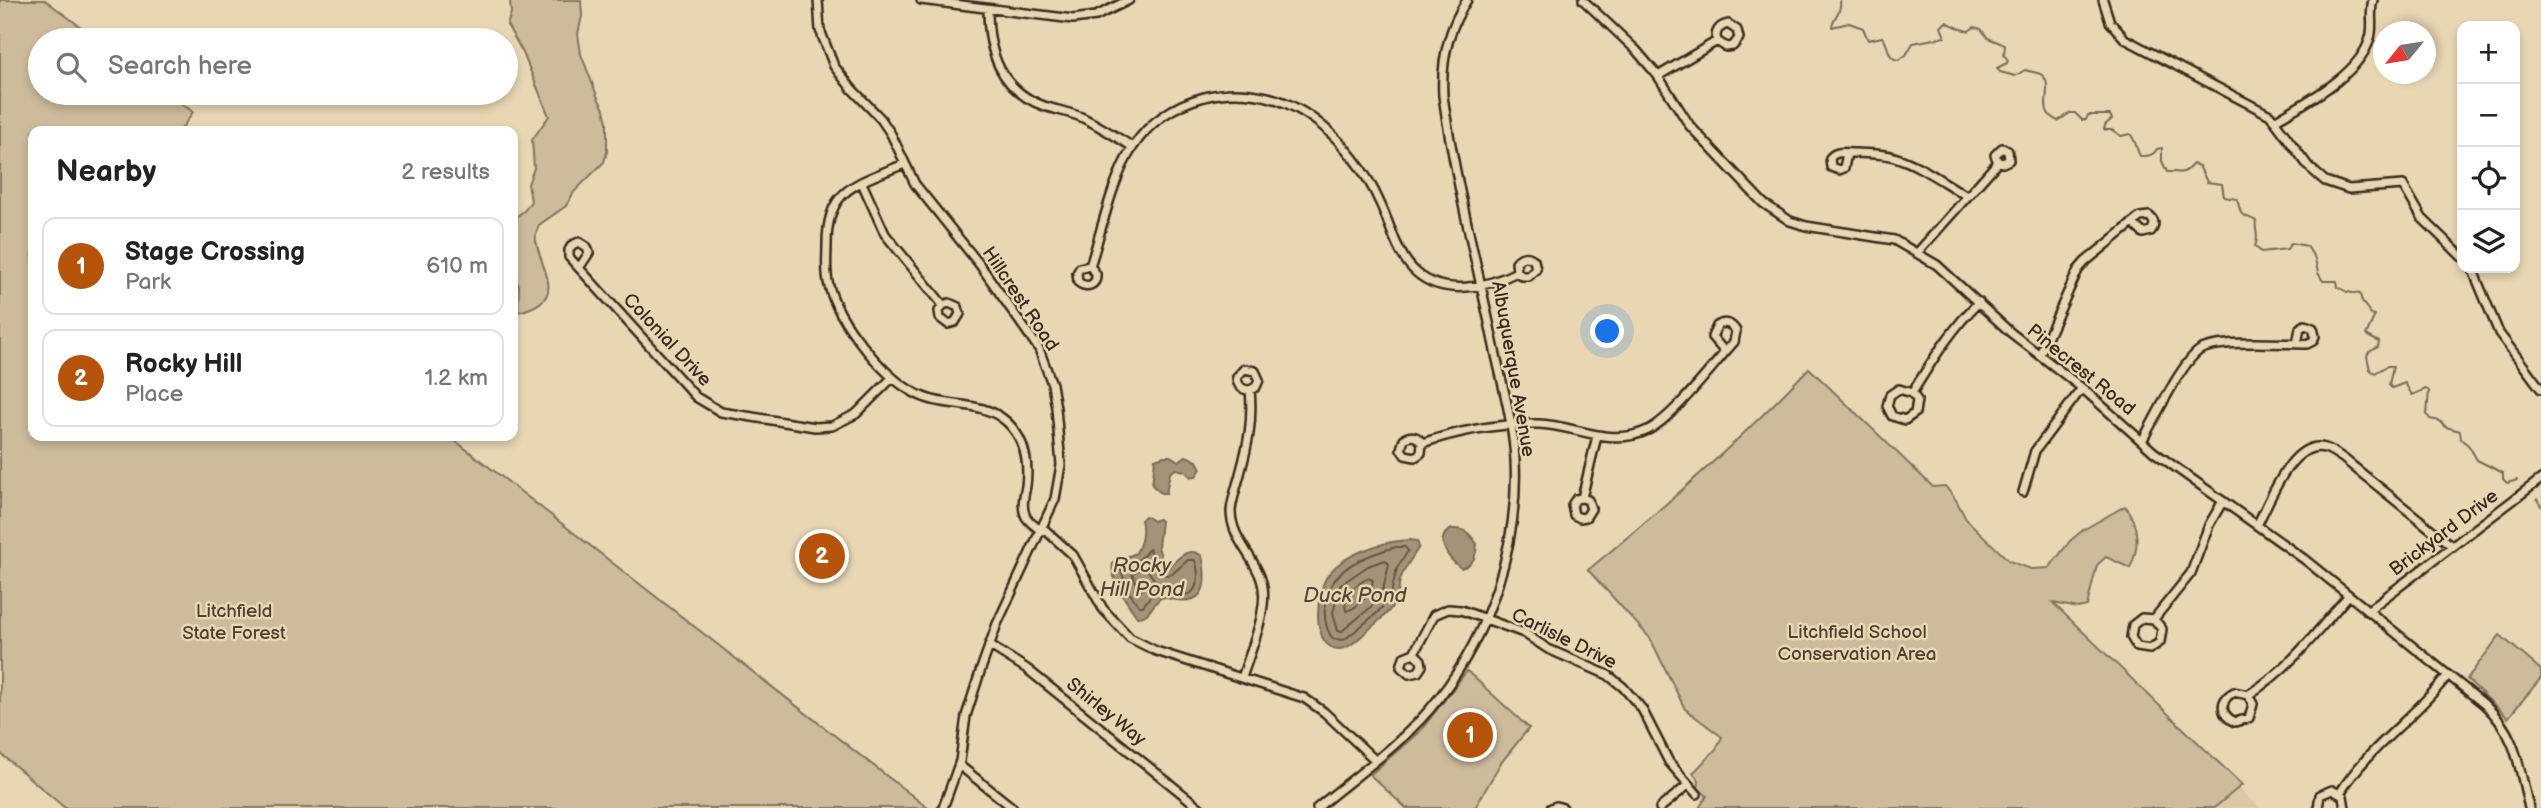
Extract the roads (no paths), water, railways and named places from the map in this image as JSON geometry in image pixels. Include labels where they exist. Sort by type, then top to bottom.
[{"type":"street","name":"Hillcrest Road","points":[[818,0],[820,30],[834,66],[888,129],[915,184],[1014,312],[1039,349],[1046,364],[1056,408],[1061,465],[1055,499],[989,645],[966,716],[959,765],[943,808]]},
{"type":"street","points":[[922,0],[1063,19],[1080,19],[1105,13],[1129,0]]},
{"type":"street","name":"Albuquerque Avenue","points":[[1317,808],[1423,717],[1440,697],[1467,655],[1485,619],[1502,570],[1513,508],[1515,460],[1511,425],[1442,87],[1448,40],[1467,0]]},
{"type":"street","name":"Pinecrest Road","points":[[1583,0],[1636,50],[1658,76],[1690,126],[1763,203],[1790,221],[1806,226],[1882,236],[1918,252],[1959,283],[2010,332],[2082,388],[2142,441],[2258,525],[2484,704],[2506,727],[2517,754],[2529,808]]},
{"type":"street","points":[[2104,0],[2110,22],[2125,39],[2266,111],[2276,120],[2309,167],[2332,185],[2358,190],[2403,185],[2422,218],[2457,252]]},
{"type":"street","points":[[2276,120],[2322,92],[2354,63],[2370,39],[2373,0]]},
{"type":"street","points":[[988,10],[989,38],[994,57],[1003,74],[1016,88],[1037,103],[1082,117],[1133,146]]},
{"type":"street","points":[[1658,76],[1717,41]]},
{"type":"street","points":[[1090,266],[1119,177],[1133,146],[1163,116],[1198,98],[1243,93],[1280,101],[1299,109],[1325,128],[1353,158],[1376,194],[1404,258],[1416,272],[1442,286],[1462,288],[1482,285],[1517,272]]},
{"type":"street","points":[[1847,153],[1883,154],[1899,158],[1967,196]]},
{"type":"street","points":[[1918,252],[1998,162]]},
{"type":"street","points":[[904,164],[844,194],[832,214],[827,236],[828,282],[843,319],[892,378],[926,398],[985,409],[1008,423],[1026,453],[1024,511],[1029,521],[1073,555],[1102,609],[1123,633],[1156,651],[1288,692],[1314,704],[1375,760]]},
{"type":"street","points":[[862,183],[885,233],[943,305]]},
{"type":"street","points":[[2040,354],[2078,270],[2132,223]]},
{"type":"street","name":"Colonial Drive","points":[[579,268],[696,397],[721,412],[815,427],[832,426],[856,414],[892,378]]},
{"type":"street","points":[[2474,273],[2499,333],[2541,389]]},
{"type":"street","points":[[1912,393],[1940,349],[1979,302]]},
{"type":"street","points":[[2142,441],[2197,352],[2217,345],[2297,344]]},
{"type":"street","points":[[1422,443],[1445,435],[1511,425],[1552,425],[1597,436],[1626,437],[1658,424],[1725,352]]},
{"type":"street","points":[[2023,492],[2035,451],[2082,388]]},
{"type":"street","points":[[1902,389],[1912,393],[1918,404],[1913,416],[1905,420],[1892,416],[1887,406],[1890,396],[1902,389]]},
{"type":"street","points":[[1242,678],[1264,600],[1262,579],[1238,538],[1232,520],[1232,502],[1251,429],[1250,390]]},
{"type":"street","points":[[1582,498],[1597,436]]},
{"type":"street","points":[[2258,525],[2293,460],[2306,450],[2319,447],[2344,459],[2452,546]]},
{"type":"street","name":"Brickyard Drive","points":[[2367,611],[2541,480]]},
{"type":"street","points":[[2154,620],[2191,573],[2208,525],[2223,501]]},
{"type":"street","points":[[2248,695],[2253,709],[2249,718],[2235,722],[2226,717],[2223,707],[2225,698],[2234,692],[2248,695],[2288,666],[2348,596]]},
{"type":"street","name":"Carlisle Drive","points":[[1414,653],[1430,620],[1439,612],[1457,609],[1524,633],[1548,649],[1599,670],[1623,687],[1642,709],[1669,762],[1697,794]]},
{"type":"street","points":[[2142,618],[2154,620],[2162,629],[2160,642],[2150,649],[2137,647],[2131,637],[2133,625],[2142,618]]},
{"type":"street","name":"Shirley Way","points":[[989,645],[1027,669],[1200,808]]},
{"type":"street","points":[[2340,793],[2369,753],[2434,693],[2448,675]]},
{"type":"street","points":[[959,765],[1013,808]]},
{"type":"street","points":[[1660,808],[1688,785]]},
{"type":"street","points":[[2318,808],[2318,799],[2323,792],[2332,790],[2340,793],[2345,801],[2345,808]]},
{"type":"street","points":[[1551,808],[1563,808]]},
{"type":"water","points":[[1164,456],[1179,461],[1186,456],[1197,461],[1201,469],[1196,476],[1191,477],[1185,471],[1176,469],[1170,473],[1166,493],[1161,493],[1152,485],[1155,459]]},
{"type":"water","name":"Rocky Hill Pond","points":[[1145,516],[1153,521],[1161,521],[1158,547],[1164,566],[1168,568],[1179,557],[1197,553],[1202,556],[1205,580],[1200,594],[1194,599],[1176,600],[1163,597],[1145,615],[1137,617],[1116,584],[1113,563],[1136,553],[1142,537],[1141,520]]},
{"type":"water","points":[[1452,529],[1467,532],[1477,544],[1474,559],[1461,568],[1444,548],[1443,537]]},
{"type":"water","name":"Duck Pond","points":[[1410,540],[1417,541],[1419,547],[1402,576],[1393,605],[1383,618],[1350,645],[1343,649],[1330,646],[1323,639],[1318,618],[1321,593],[1328,575],[1344,560],[1365,550]]},
{"type":"waterway","points":[[1840,0],[1840,8],[1832,27],[1849,23],[1863,28],[1868,40],[1882,37],[1892,57],[1899,60],[1906,55],[1913,43],[1945,37],[1941,27],[1946,22],[1969,31],[1974,27],[1981,29],[1988,38],[2005,45],[2004,55],[2008,60],[1997,68],[2000,72],[2015,76],[2025,70],[2038,73],[2046,80],[2046,105],[2051,117],[2058,121],[2070,113],[2075,113],[2082,120],[2086,120],[2088,115],[2110,115],[2112,119],[2105,125],[2104,130],[2112,130],[2121,136],[2130,134],[2140,156],[2150,155],[2162,148],[2162,161],[2167,172],[2186,171],[2193,164],[2199,166],[2207,182],[2222,184],[2224,197],[2237,199],[2242,214],[2256,221],[2255,246],[2261,252],[2287,249],[2291,243],[2307,246],[2323,281],[2337,281],[2338,287],[2360,294],[2362,302],[2371,314],[2375,315],[2366,335],[2379,342],[2378,347],[2367,356],[2370,370],[2375,373],[2387,366],[2393,366],[2389,385],[2392,388],[2405,383],[2412,395],[2426,389],[2429,391],[2427,415],[2430,419],[2460,431],[2461,439],[2469,446],[2477,460],[2503,473],[2503,479],[2507,483],[2517,480]]},
{"type":"waterway","points":[[2537,499],[2541,506]]},
{"type":"place","name":"Rocky Hill","points":[[822,556]]},
{"type":"place","name":"Stage Crossing","points":[[1470,735]]},
{"type":"park label","name":"Litchfield State Forest","points":[[234,622]]},
{"type":"park label","name":"Litchfield School Conservation Area","points":[[1857,643]]}]
